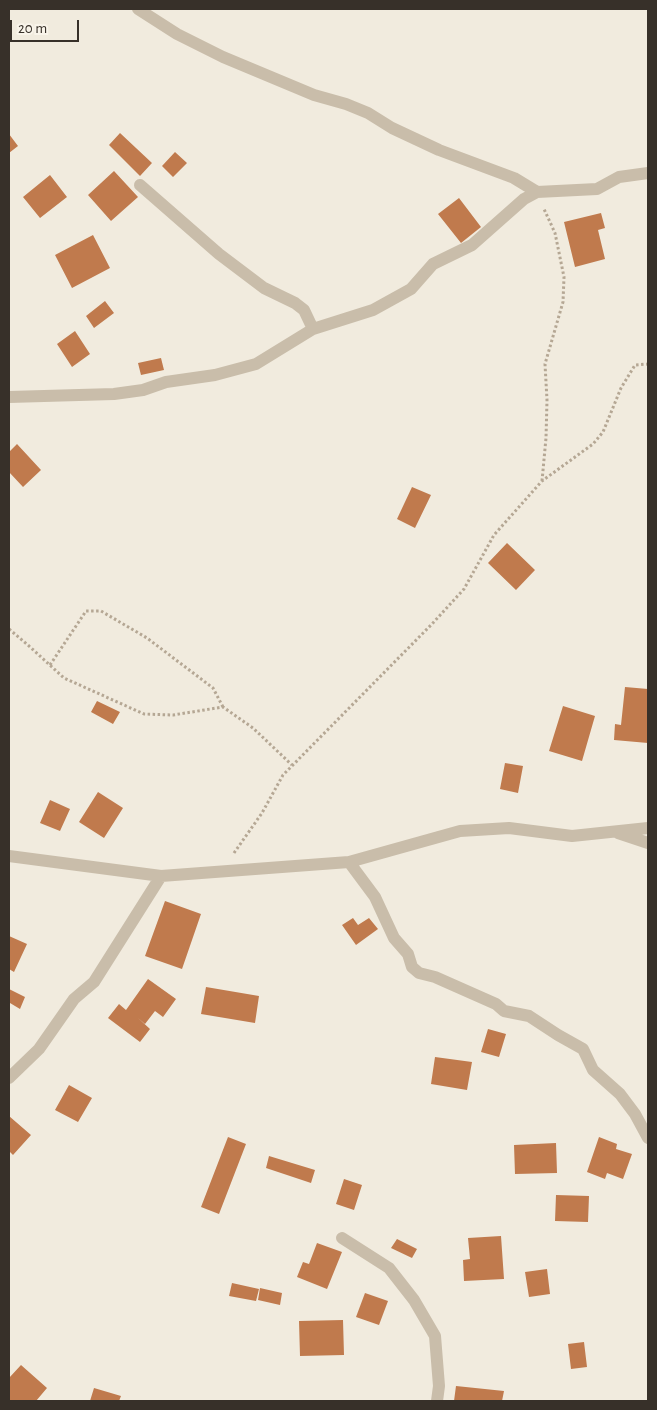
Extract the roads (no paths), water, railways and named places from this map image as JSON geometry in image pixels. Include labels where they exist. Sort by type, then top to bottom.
[{"type":"street","points":[[138,9],[177,34],[223,57],[314,95],[346,104],[368,113],[392,128],[439,150],[514,178],[537,192]]},
{"type":"street","points":[[9,397],[114,394],[143,390],[166,382],[215,376],[256,364],[313,329],[373,310],[411,289],[433,264],[472,245],[524,199],[537,192],[597,189],[619,177],[648,173]]},
{"type":"street","points":[[140,186],[219,254],[264,288],[295,303],[304,310],[313,329]]},
{"type":"street","points":[[9,856],[161,876],[349,862],[460,831],[509,828],[572,836],[648,828]]},
{"type":"street","points":[[613,832],[648,843]]},
{"type":"street","points":[[349,862],[375,897],[394,938],[408,954],[412,967],[419,973],[435,977],[496,1004],[504,1011],[529,1016],[583,1049],[593,1070],[620,1094],[635,1114],[648,1138]]},
{"type":"street","points":[[9,1078],[39,1049],[74,998],[94,982],[161,876]]},
{"type":"street","points":[[342,1238],[389,1268],[414,1300],[435,1336],[437,1401]]}]
